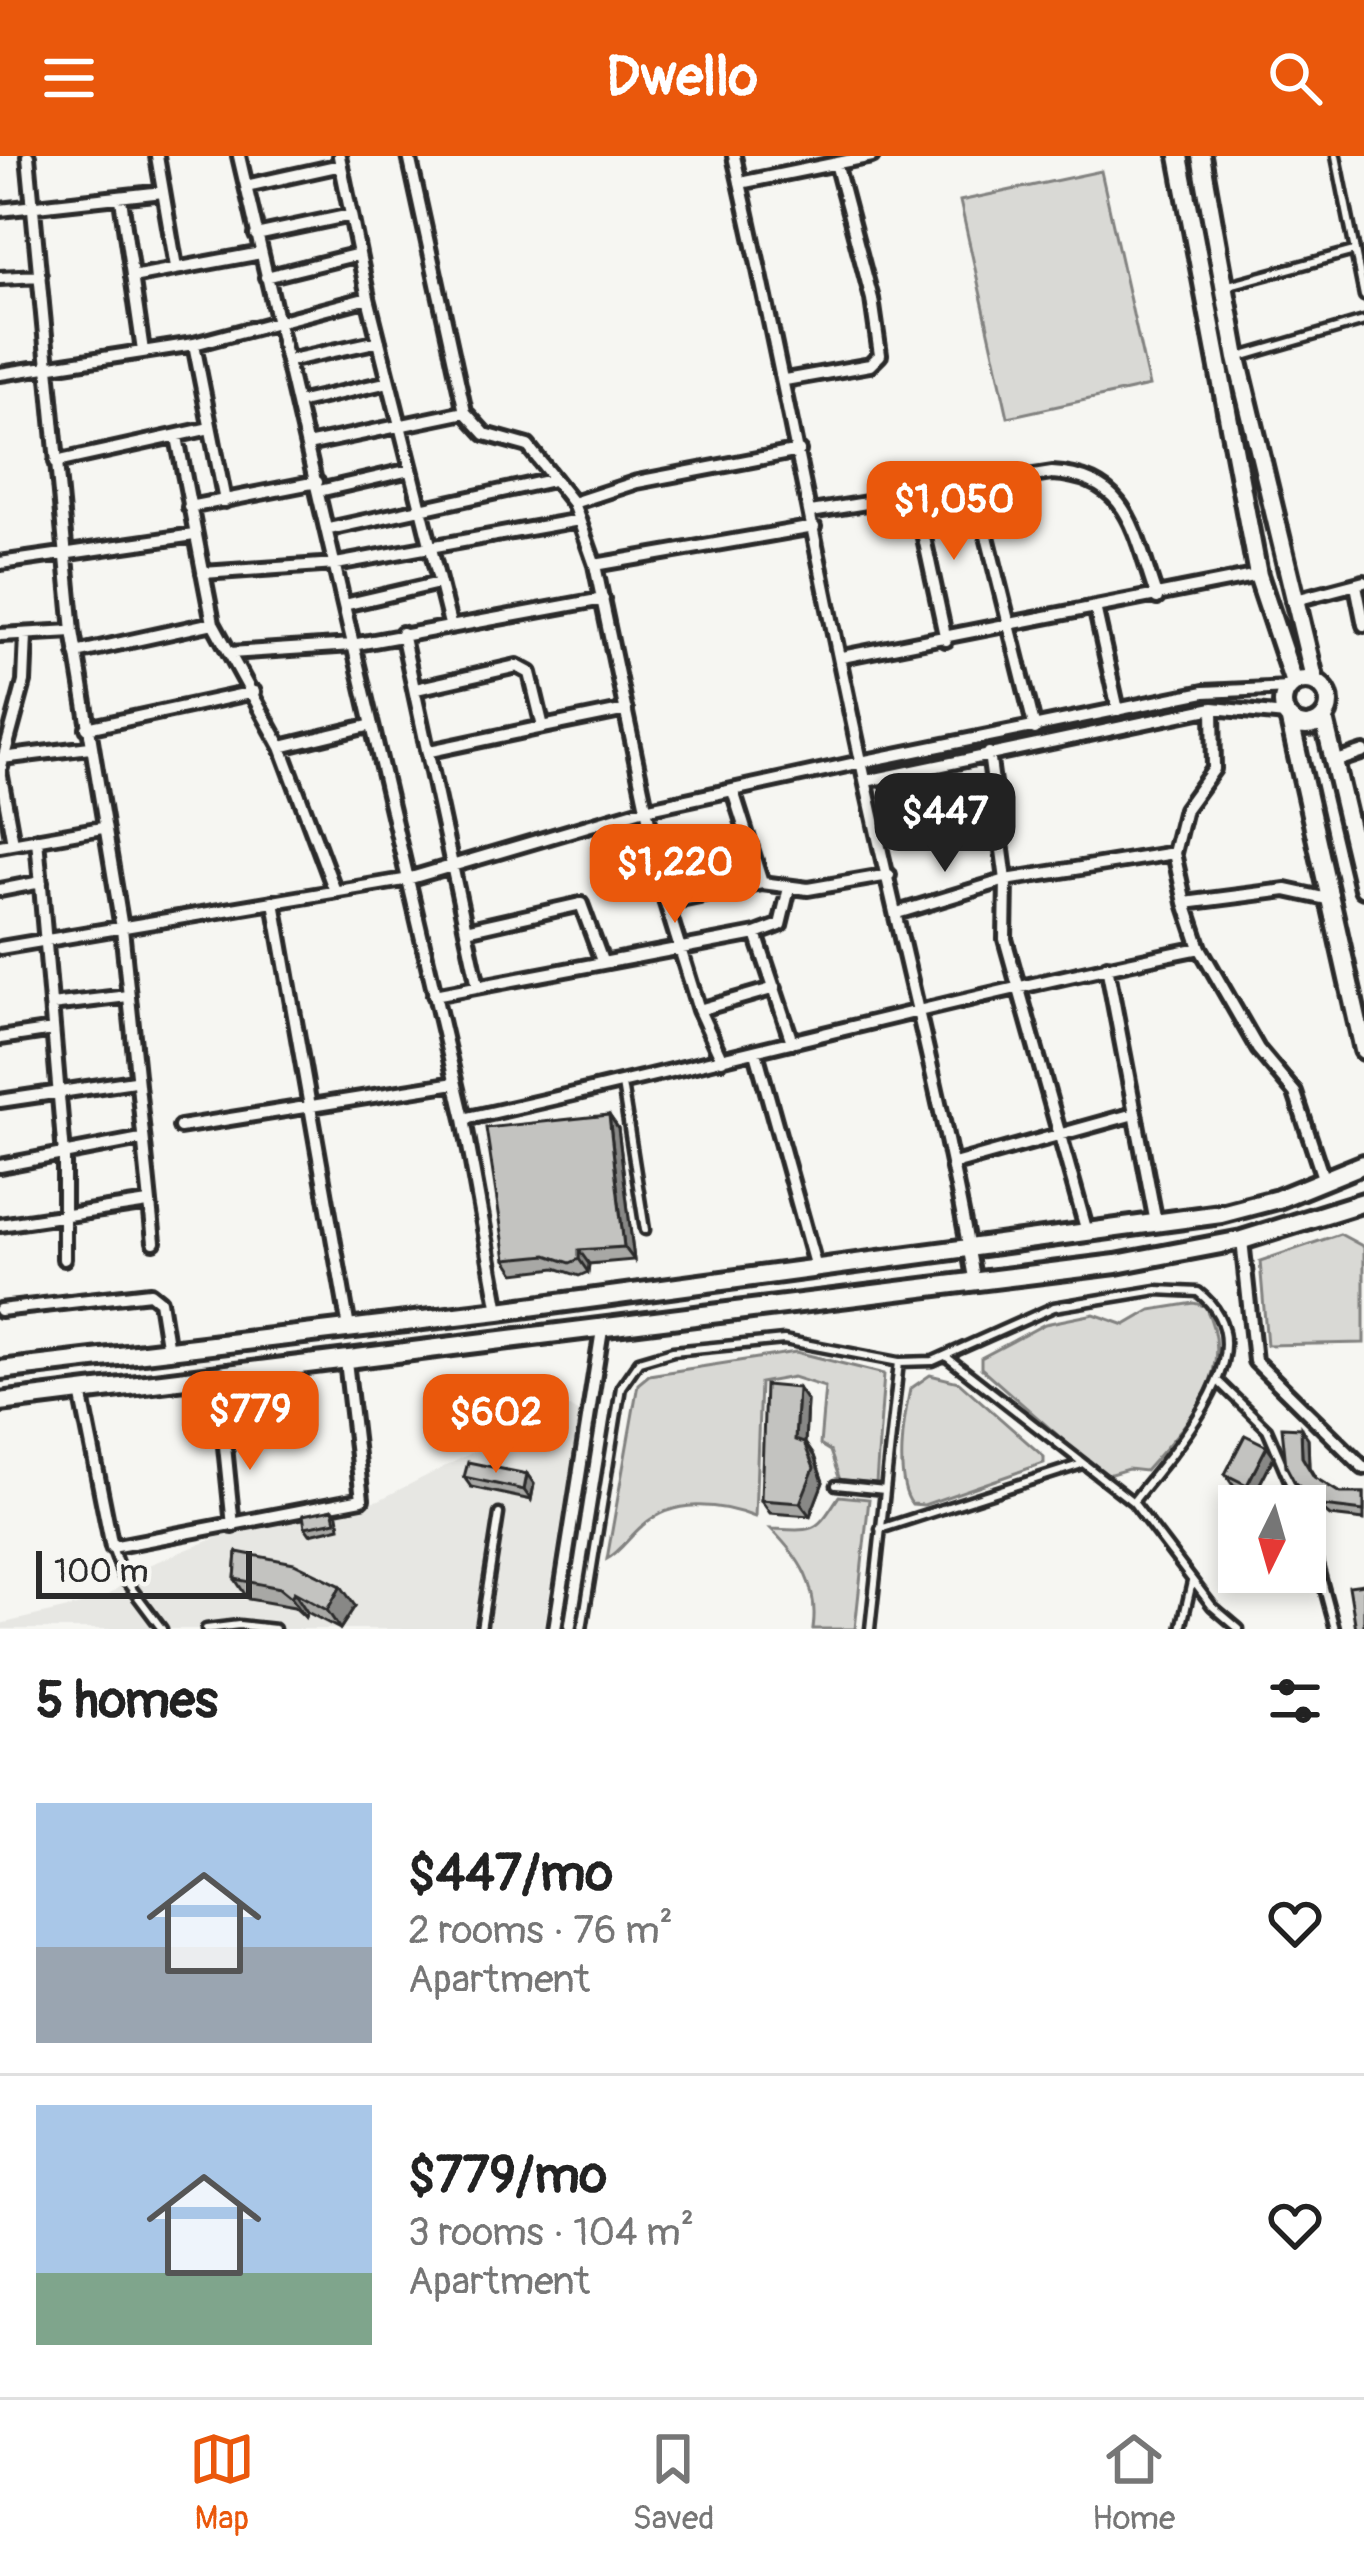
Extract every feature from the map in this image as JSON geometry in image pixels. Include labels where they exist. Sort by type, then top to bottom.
[{"type":"main road","points":[[1179,156],[1258,575],[1291,685],[1283,701],[1364,1050]]},
{"type":"main road","points":[[1201,156],[1237,358],[1292,601],[1316,682],[1329,698],[1324,718],[1364,888]]},
{"type":"main road","points":[[1291,685],[1316,682]]},
{"type":"main road","points":[[1288,718],[1311,726],[1324,718]]},
{"type":"main road","points":[[0,1370],[499,1311],[1221,1214],[1364,1164]]},
{"type":"main road","points":[[0,1402],[975,1285],[1242,1240],[1364,1202]]},
{"type":"main road","points":[[248,1342],[252,1373]]},
{"type":"main road","points":[[34,1366],[39,1396]]},
{"type":"street","points":[[28,156],[73,632],[122,928],[134,1082],[154,1241]]},
{"type":"street","points":[[157,156],[176,267]]},
{"type":"street","points":[[239,156],[329,529],[404,880],[464,1118],[499,1311]]},
{"type":"street","points":[[410,156],[465,412],[484,434],[528,446],[573,503],[595,565],[666,903],[699,1010],[722,1060]]},
{"type":"street","points":[[734,156],[800,451],[861,762],[921,1006],[975,1285]]},
{"type":"street","points":[[740,183],[829,161],[872,156]]},
{"type":"street","points":[[246,186],[340,161],[368,298],[450,624]]},
{"type":"street","points":[[785,380],[869,365],[880,355],[872,299],[829,161]]},
{"type":"street","points":[[0,210],[34,210],[163,192]]},
{"type":"street","points":[[121,199],[143,351]]},
{"type":"street","points":[[256,236],[351,215]]},
{"type":"street","points":[[132,277],[261,253]]},
{"type":"street","points":[[266,277],[359,254]]},
{"type":"street","points":[[0,278],[40,276]]},
{"type":"street","points":[[0,374],[194,344],[368,298]]},
{"type":"street","points":[[287,361],[379,341]]},
{"type":"street","points":[[194,344],[225,501]]},
{"type":"street","points":[[297,403],[389,382]]},
{"type":"street","points":[[307,446],[465,412]]},
{"type":"street","points":[[56,462],[210,428]]},
{"type":"street","points":[[178,437],[213,623],[281,747],[334,891]]},
{"type":"street","points":[[573,503],[637,482],[800,451]]},
{"type":"street","points":[[189,507],[410,470]]},
{"type":"street","points":[[811,512],[1052,473],[1087,476],[1102,484],[1125,509],[1157,598]]},
{"type":"street","points":[[329,529],[552,479]]},
{"type":"street","points":[[974,484],[1035,729]]},
{"type":"street","points":[[915,496],[946,640]]},
{"type":"street","points":[[202,574],[336,564],[579,520]]},
{"type":"street","points":[[595,565],[814,526]]},
{"type":"street","points":[[0,563],[194,535]]},
{"type":"street","points":[[842,657],[1011,628],[1258,575]]},
{"type":"street","points":[[344,605],[439,583]]},
{"type":"street","points":[[1292,601],[1360,583],[1364,625]]},
{"type":"street","points":[[230,652],[352,645],[603,599]]},
{"type":"street","points":[[1096,611],[1118,710]]},
{"type":"street","points":[[76,652],[213,623]]},
{"type":"street","points":[[0,635],[73,632]]},
{"type":"street","points":[[402,633],[478,986]]},
{"type":"street","points":[[26,635],[21,698],[1,767],[6,844],[102,828]]},
{"type":"street","points":[[416,689],[522,667],[530,673],[544,727]]},
{"type":"street","points":[[0,948],[404,880],[645,809],[1204,692],[1291,685]]},
{"type":"street","points":[[87,728],[254,692]]},
{"type":"street","points":[[866,781],[1213,708],[1288,718]]},
{"type":"street","points":[[1213,708],[1214,769],[1185,809],[1174,853],[1185,904],[1201,948],[1258,1049],[1294,1093],[1324,1181]]},
{"type":"street","points":[[430,751],[626,710]]},
{"type":"street","points":[[281,747],[368,726]]},
{"type":"street","points":[[1,767],[90,747]]},
{"type":"street","points":[[1337,761],[1364,752]]},
{"type":"street","points":[[989,753],[1006,880],[1005,939],[1087,1232]]},
{"type":"street","points":[[733,791],[762,883]]},
{"type":"street","points":[[38,839],[64,1155],[64,1259]]},
{"type":"street","points":[[897,913],[1006,880],[1174,853]]},
{"type":"street","points":[[666,903],[762,883],[789,888],[889,875]]},
{"type":"street","points":[[0,890],[41,882]]},
{"type":"street","points":[[434,995],[756,934],[780,925],[789,888]]},
{"type":"street","points":[[1185,904],[1286,890],[1332,900]]},
{"type":"street","points":[[274,902],[349,1328]]},
{"type":"street","points":[[466,930],[581,904],[602,961]]},
{"type":"street","points":[[756,934],[792,1042]]},
{"type":"street","points":[[464,1118],[756,1052],[921,1006],[1201,948]]},
{"type":"street","points":[[1107,966],[1156,1223]]},
{"type":"street","points":[[699,1010],[775,988]]},
{"type":"street","points":[[51,1005],[128,996]]},
{"type":"street","points":[[0,1038],[53,1030]]},
{"type":"street","points":[[756,1052],[816,1268]]},
{"type":"street","points":[[0,1101],[134,1082]]},
{"type":"street","points":[[180,1127],[455,1083]]},
{"type":"street","points":[[954,1164],[1134,1114]]},
{"type":"street","points":[[0,1166],[141,1138]]},
{"type":"street","points":[[0,1225],[148,1203]]},
{"type":"street","points":[[1242,1240],[1256,1361],[1364,1468]]},
{"type":"street","points":[[0,1310],[151,1293],[160,1300],[168,1351]]},
{"type":"street","points":[[555,1629],[602,1330]]},
{"type":"street","points":[[81,1392],[112,1547],[362,1499],[346,1361]]},
{"type":"street","points":[[218,1376],[233,1526]]},
{"type":"lane","points":[[1336,156],[1364,296]]},
{"type":"lane","points":[[1225,286],[1354,251]]},
{"type":"lane","points":[[1237,358],[1364,321]]},
{"type":"lane","points":[[622,1084],[645,1230]]},
{"type":"lane","points":[[582,1629],[621,1387],[639,1361],[673,1351],[784,1340],[899,1362],[948,1358],[1054,1307],[1180,1289],[1198,1292],[1220,1317],[1225,1344],[1220,1383],[1132,1502]]},
{"type":"lane","points":[[948,1358],[1079,1466],[1132,1502],[1192,1582],[1239,1629]]},
{"type":"lane","points":[[869,1629],[899,1362]]},
{"type":"lane","points":[[1220,1383],[1267,1429],[1291,1485]]},
{"type":"lane","points":[[880,1529],[1079,1466]]},
{"type":"lane","points":[[836,1485],[885,1490]]},
{"type":"lane","points":[[481,1629],[499,1514]]},
{"type":"lane","points":[[112,1547],[123,1577],[162,1629]]},
{"type":"lane","points":[[1181,1629],[1192,1582]]},
{"type":"lane","points":[[1325,1593],[1335,1629]]},
{"type":"lane","points":[[206,1629],[275,1629]]},
{"type":"shaded area","points":[[1101,171],[1149,386],[1008,417],[960,201]]},
{"type":"shaded area","points":[[1340,1234],[1364,1247],[1364,1343],[1267,1345],[1260,1261]]},
{"type":"shaded area","points":[[1194,1303],[1205,1306],[1214,1331],[1212,1375],[1191,1416],[1145,1471],[1128,1469],[1104,1476],[981,1368],[981,1358],[1045,1324],[1094,1314],[1125,1325],[1151,1310]]},
{"type":"shaded area","points":[[796,1352],[884,1374],[876,1483],[840,1480],[830,1451],[820,1445],[825,1387],[793,1377],[760,1383],[755,1517],[712,1506],[682,1507],[654,1517],[607,1559],[638,1384],[649,1375]]},
{"type":"shaded area","points":[[930,1375],[959,1382],[1044,1457],[1044,1463],[924,1505],[912,1504],[903,1480],[905,1416],[910,1389]]},
{"type":"shaded area","points":[[566,1405],[579,1413],[544,1629],[0,1629],[0,1624],[102,1600],[146,1566],[218,1537],[379,1500]]},
{"type":"shaded area","points":[[839,1496],[869,1499],[855,1629],[813,1629],[813,1600],[805,1574],[771,1529],[813,1527]]},
{"type":"building","points":[[609,1115],[624,1247],[579,1250],[579,1259],[570,1263],[547,1255],[506,1259],[486,1128]]},
{"type":"building","points":[[765,1385],[798,1388],[795,1440],[804,1443],[814,1468],[800,1503],[761,1500]]},
{"type":"building","points":[[1282,1427],[1301,1428],[1302,1457],[1314,1477],[1340,1493],[1364,1493],[1364,1511],[1326,1506],[1326,1485],[1297,1485],[1286,1466]]},
{"type":"building","points":[[1245,1435],[1267,1446],[1247,1485],[1225,1474]]},
{"type":"building","points":[[468,1462],[527,1474],[524,1490],[464,1477]]},
{"type":"building","points":[[333,1509],[336,1521],[305,1527],[303,1515]]},
{"type":"building","points":[[237,1552],[294,1563],[341,1586],[327,1610],[294,1592],[291,1597],[280,1588],[235,1579]]},
{"type":"building","points":[[1364,1584],[1364,1629],[1356,1629],[1349,1586]]}]
